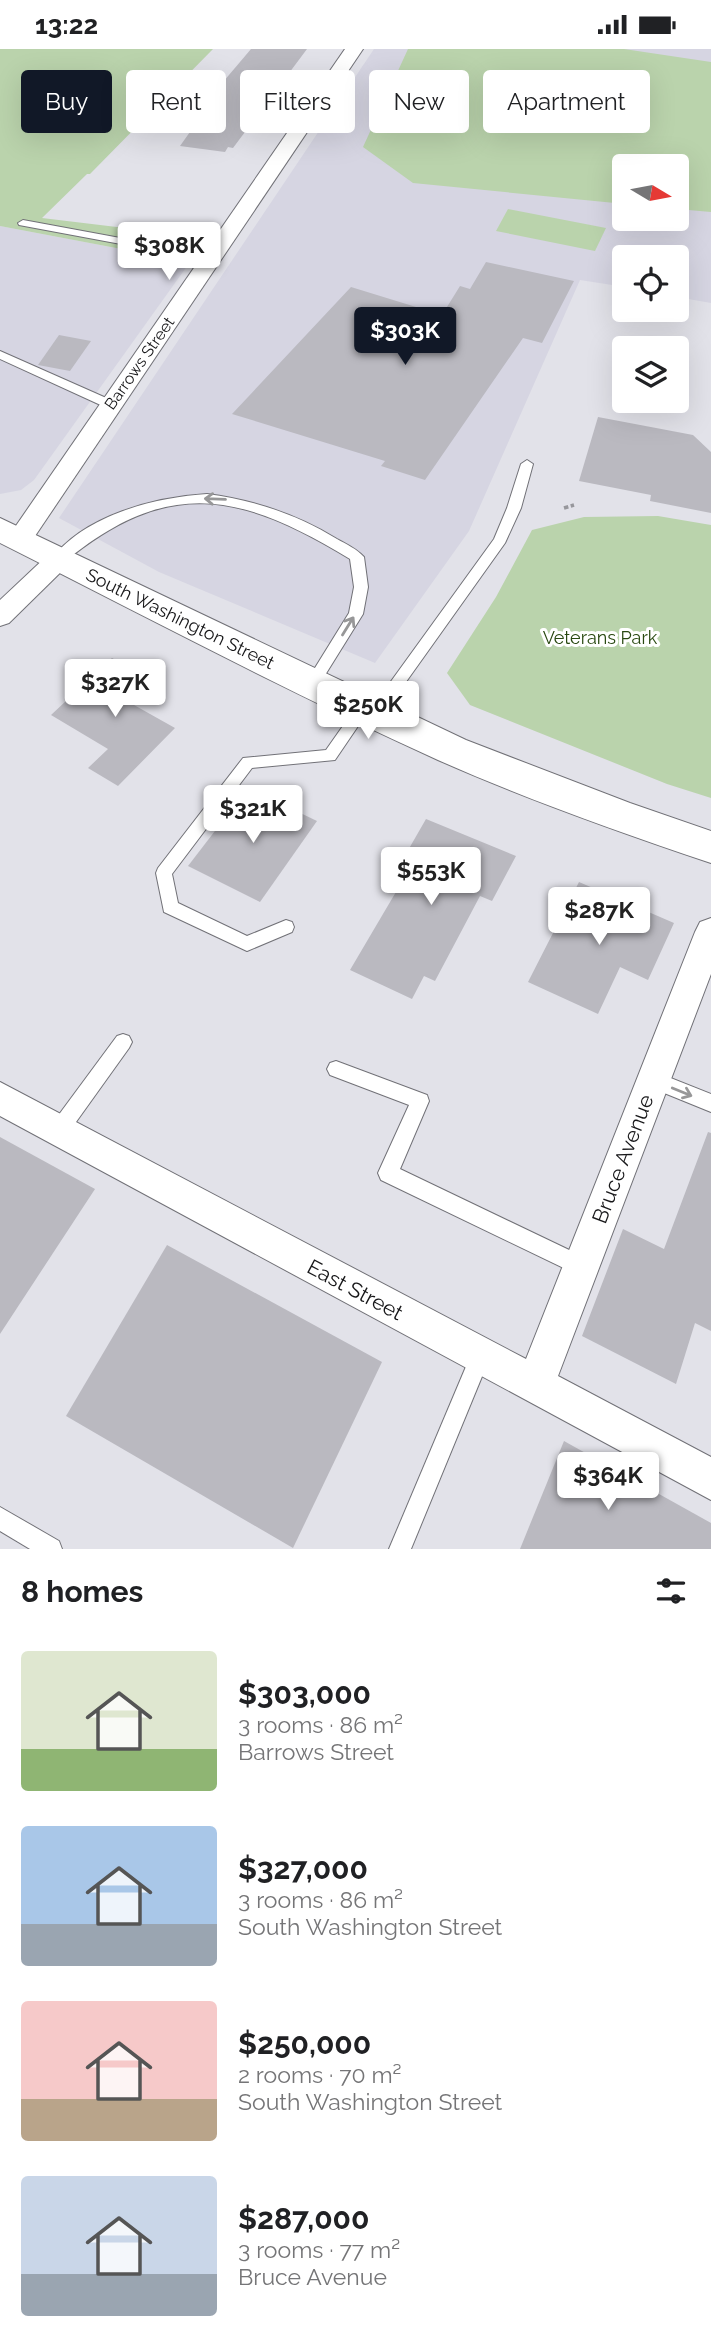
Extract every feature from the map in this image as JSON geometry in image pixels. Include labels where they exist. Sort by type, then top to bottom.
[{"type":"main road","name":"South Washington Street","points":[[10,534],[312,684],[453,750],[615,814],[711,847]]},
{"type":"street","name":"Barrows Street","points":[[10,534],[110,404],[354,49]]},
{"type":"street","points":[[0,616],[58,559]]},
{"type":"street","name":"Bruce Avenue","points":[[535,1385],[711,932]]},
{"type":"street","name":"East Street","points":[[0,1098],[711,1479]]},
{"type":"lane","points":[[23,223],[212,258]]},
{"type":"lane","points":[[0,355],[110,404]]},
{"type":"lane","points":[[286,927],[247,944],[170,907],[164,873],[248,762],[330,755],[370,710],[500,540],[514,508],[527,464]]},
{"type":"lane","points":[[58,559],[110,521],[171,501],[213,498],[242,501],[312,528],[357,557],[361,587],[356,614],[312,684]]},
{"type":"lane","points":[[59,1130],[123,1042]]},
{"type":"lane","points":[[336,1069],[420,1101],[388,1173],[581,1266]]},
{"type":"lane","points":[[653,1080],[711,1103]]},
{"type":"lane","points":[[400,1549],[480,1357]]},
{"type":"lane","points":[[0,1518],[51,1549]]},
{"type":"path","points":[[564,508],[574,505]]},
{"type":"shaded area","points":[[374,49],[711,49],[711,303],[689,299],[689,245],[612,245],[612,285],[580,280],[469,531],[375,663],[159,572],[59,518],[318,133],[355,133],[355,77]]},
{"type":"shaded area","points":[[0,226],[190,262],[34,480],[21,490],[0,494]]},
{"type":"green space","points":[[0,49],[213,49],[192,70],[126,70],[126,133],[130,133],[42,218],[208,238],[190,262],[0,226]]},
{"type":"green space","points":[[408,49],[624,49],[711,62],[711,212],[690,210],[690,154],[612,154],[612,203],[413,183],[363,147],[369,133],[469,133],[469,70],[398,70]]},
{"type":"green space","points":[[508,209],[606,228],[595,251],[496,231]]},
{"type":"green space","name":"Veterans Park","points":[[658,516],[711,525],[711,798],[667,784],[470,705],[447,673],[496,597],[532,530],[584,517]]},
{"type":"building","points":[[251,49],[307,49],[291,70],[240,70],[240,133],[244,133],[233,148],[228,147],[225,152],[180,146],[189,133],[226,133],[226,79]]},
{"type":"building","points":[[486,262],[574,281],[542,343],[523,338],[425,480],[381,466],[385,461],[232,414],[351,287],[442,315],[460,286],[470,289]]},
{"type":"building","points":[[59,335],[91,341],[70,371],[38,365]]},
{"type":"building","points":[[598,417],[693,435],[711,452],[711,513],[650,501],[651,495],[579,481]]},
{"type":"building","points":[[112,658],[157,683],[134,705],[175,728],[118,786],[88,768],[108,749],[51,715]]},
{"type":"building","points":[[248,788],[317,821],[260,902],[188,866]]},
{"type":"building","points":[[426,819],[516,856],[492,901],[480,896],[435,981],[424,976],[412,999],[350,970],[413,863],[403,859]]},
{"type":"building","points":[[579,882],[674,923],[648,980],[620,967],[598,1014],[528,982]]},
{"type":"building","points":[[708,1132],[711,1133],[711,1331],[695,1323],[676,1384],[582,1336],[623,1229],[664,1249]]},
{"type":"building","points":[[0,1137],[95,1189],[0,1334]]},
{"type":"building","points":[[167,1245],[382,1362],[293,1548],[66,1416]]},
{"type":"building","points":[[564,1441],[711,1523],[711,1549],[520,1549]]}]
